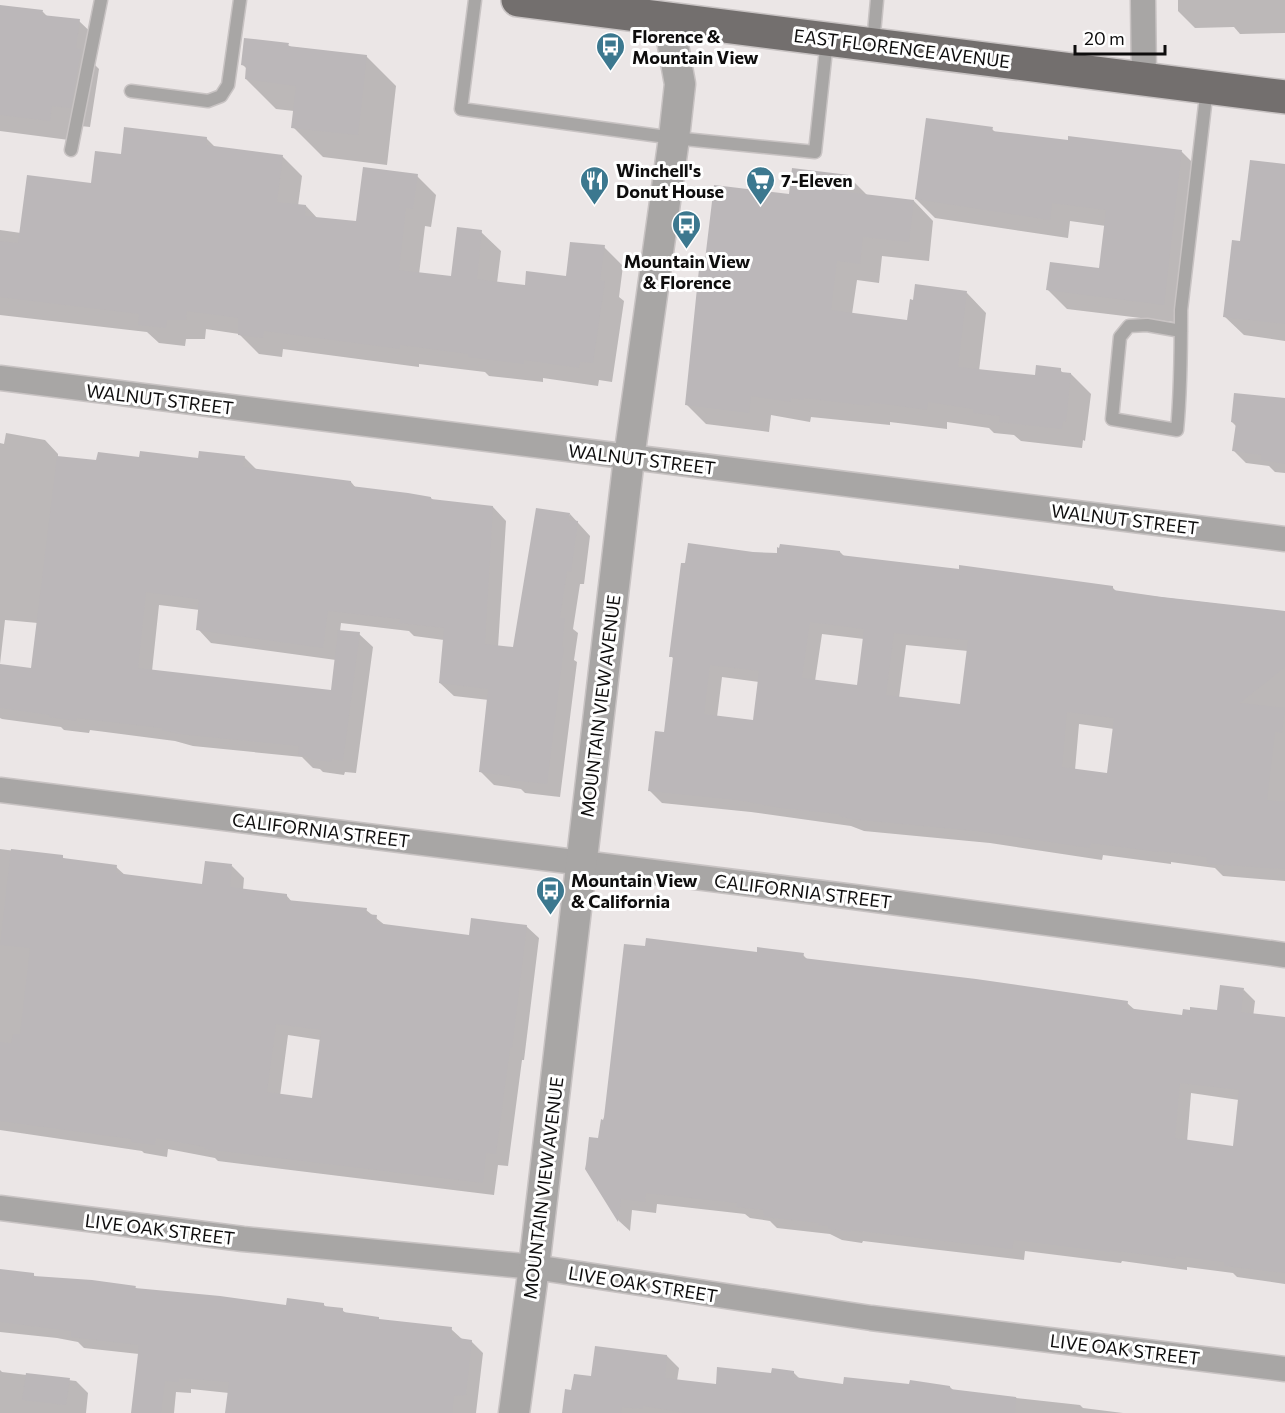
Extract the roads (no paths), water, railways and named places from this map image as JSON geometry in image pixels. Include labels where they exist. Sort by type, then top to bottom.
[{"type":"main road","name":"EAST FLORENCE AVENUE","points":[[518,0],[666,9],[827,39],[1285,97]]},
{"type":"street","points":[[1143,0],[1144,79]]},
{"type":"street","name":"MOUNTAIN VIEW AVENUE","points":[[514,1413],[534,1267],[628,458],[680,84],[666,9]]},
{"type":"street","name":"WALNUT STREET","points":[[0,378],[1285,539]]},
{"type":"street","name":"CALIFORNIA STREET","points":[[0,790],[854,897],[1285,955]]},
{"type":"street","name":"LIVE OAK STREET","points":[[0,1208],[243,1239],[534,1267],[871,1318],[1285,1369]]},
{"type":"lane","points":[[71,150],[101,0]]},
{"type":"lane","points":[[131,91],[208,101],[221,96],[228,85],[240,0]]},
{"type":"lane","points":[[475,0],[461,109],[674,138],[815,152],[827,39]]},
{"type":"lane","points":[[873,45],[877,0]]},
{"type":"lane","points":[[1181,330],[1147,325],[1128,326],[1120,337],[1112,419],[1177,430],[1180,399],[1181,330],[1181,310],[1207,87]]},
{"type":"place","name":"Florence & Mountain View","points":[[611,72]]},
{"type":"place","name":"Winchell's Donut House","points":[[595,206]]},
{"type":"place","name":"7-Eleven","points":[[760,206]]},
{"type":"place","name":"Mountain View & Florence","points":[[687,250]]},
{"type":"place","name":"Mountain View & California","points":[[550,916]]}]
